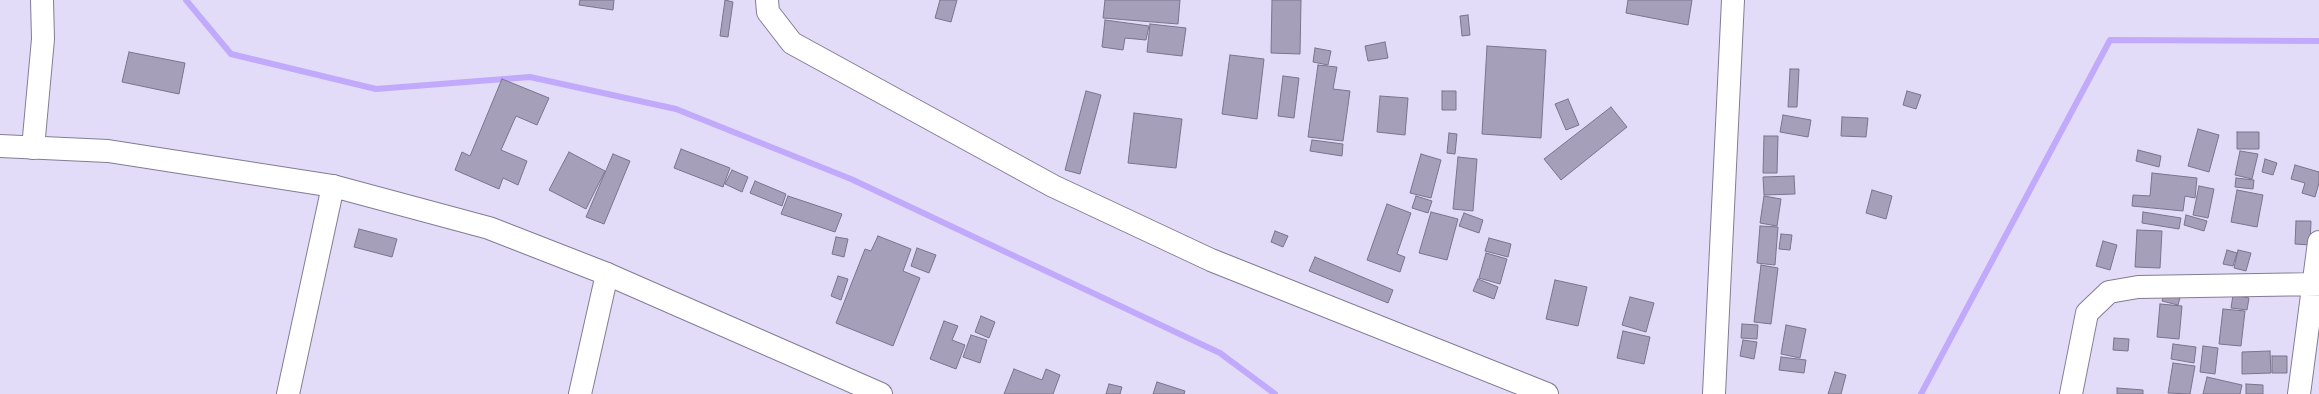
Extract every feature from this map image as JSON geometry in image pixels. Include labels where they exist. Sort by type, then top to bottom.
[{"type":"street","points":[[33,148],[43,39],[42,0]]},
{"type":"street","points":[[767,0],[768,12],[792,43],[1053,186],[1211,260],[1547,394]]},
{"type":"street","points":[[1714,394],[1733,0]]},
{"type":"street","points":[[0,146],[108,151],[332,186],[489,228],[606,274],[881,394]]},
{"type":"street","points":[[288,394],[332,186]]},
{"type":"street","points":[[2299,394],[2316,284],[2319,242]]},
{"type":"street","points":[[580,394],[606,274]]},
{"type":"street","points":[[2071,394],[2087,313],[2109,292],[2138,288],[2316,284]]},
{"type":"building","points":[[580,0],[614,0],[613,10],[579,5]]},
{"type":"building","points":[[725,0],[733,2],[728,37],[720,36]]},
{"type":"building","points":[[940,0],[957,0],[951,22],[935,18]]},
{"type":"building","points":[[1105,0],[1180,0],[1178,24],[1103,18]]},
{"type":"building","points":[[1272,0],[1301,0],[1300,54],[1271,53]]},
{"type":"building","points":[[1628,0],[1692,0],[1688,25],[1626,13]]},
{"type":"building","points":[[1468,15],[1470,35],[1462,36],[1460,16]]},
{"type":"building","points":[[1105,20],[1149,26],[1146,40],[1125,38],[1123,50],[1102,47]]},
{"type":"building","points":[[1150,24],[1186,28],[1182,56],[1147,52]]},
{"type":"building","points":[[1385,42],[1388,58],[1368,61],[1365,46]]},
{"type":"building","points":[[1487,46],[1546,50],[1541,138],[1482,134]]},
{"type":"building","points":[[1315,48],[1331,51],[1328,65],[1313,62]]},
{"type":"building","points":[[129,52],[185,63],[179,94],[122,82]]},
{"type":"building","points":[[1230,55],[1264,59],[1257,119],[1222,114]]},
{"type":"building","points":[[1318,65],[1337,67],[1333,89],[1350,91],[1343,141],[1308,137]]},
{"type":"building","points":[[1790,69],[1799,69],[1797,107],[1788,107]]},
{"type":"building","points":[[1283,76],[1299,78],[1294,118],[1278,116]]},
{"type":"building","points":[[502,79],[549,98],[537,125],[516,116],[501,150],[527,161],[518,185],[503,178],[499,189],[455,170],[462,152],[470,156]]},
{"type":"building","points":[[1086,91],[1101,95],[1080,174],[1065,170]]},
{"type":"building","points":[[1442,91],[1456,91],[1456,110],[1442,110]]},
{"type":"building","points":[[1907,91],[1921,95],[1916,109],[1903,105]]},
{"type":"building","points":[[1380,96],[1408,98],[1405,135],[1377,132]]},
{"type":"building","points":[[1568,99],[1579,125],[1566,130],[1555,104]]},
{"type":"building","points":[[1611,107],[1627,127],[1561,180],[1544,159]]},
{"type":"building","points":[[1134,113],[1182,119],[1176,168],[1128,163]]},
{"type":"building","points":[[1783,115],[1811,120],[1808,137],[1780,132]]},
{"type":"building","points":[[1842,117],[1868,118],[1866,137],[1841,136]]},
{"type":"building","points":[[2198,129],[2219,135],[2209,172],[2188,166]]},
{"type":"building","points":[[2237,132],[2259,132],[2259,149],[2237,149]]},
{"type":"building","points":[[1449,133],[1457,134],[1455,154],[1447,153]]},
{"type":"building","points":[[1764,136],[1778,136],[1777,173],[1763,173]]},
{"type":"building","points":[[1312,140],[1343,144],[1342,156],[1310,151]]},
{"type":"building","points":[[681,149],[730,168],[723,187],[674,168]]},
{"type":"building","points":[[2138,150],[2161,156],[2159,167],[2136,161]]},
{"type":"building","points":[[2240,151],[2258,154],[2252,179],[2235,175]]},
{"type":"building","points":[[569,152],[605,171],[586,209],[549,190]]},
{"type":"building","points":[[613,154],[630,161],[604,224],[586,217]]},
{"type":"building","points":[[1421,154],[1441,160],[1431,198],[1410,193]]},
{"type":"building","points":[[1458,157],[1477,159],[1473,211],[1453,209]]},
{"type":"building","points":[[2265,159],[2277,163],[2273,175],[2262,172]]},
{"type":"building","points":[[2295,165],[2319,172],[2319,183],[2315,197],[2302,193],[2305,183],[2291,179]]},
{"type":"building","points":[[732,170],[748,177],[742,192],[725,184]]},
{"type":"building","points":[[2152,173],[2197,178],[2195,198],[2185,196],[2183,211],[2132,206],[2133,195],[2150,196]]},
{"type":"building","points":[[1794,176],[1795,194],[1764,195],[1763,177]]},
{"type":"building","points":[[2236,178],[2254,180],[2253,189],[2235,187]]},
{"type":"building","points":[[755,181],[786,194],[782,206],[750,193]]},
{"type":"building","points":[[2199,186],[2214,189],[2208,218],[2193,215]]},
{"type":"building","points":[[1872,190],[1892,196],[1886,219],[1866,213]]},
{"type":"building","points":[[2237,190],[2263,195],[2257,227],[2231,222]]},
{"type":"building","points":[[788,196],[842,214],[835,232],[781,214]]},
{"type":"building","points":[[1416,196],[1432,201],[1428,213],[1412,208]]},
{"type":"building","points":[[1764,196],[1781,199],[1777,226],[1760,223]]},
{"type":"building","points":[[1387,204],[1411,213],[1397,254],[1405,257],[1400,272],[1367,260]]},
{"type":"building","points":[[1431,212],[1458,219],[1447,260],[1419,253]]},
{"type":"building","points":[[2143,212],[2181,218],[2179,229],[2142,223]]},
{"type":"building","points":[[1464,213],[1483,220],[1479,233],[1459,226]]},
{"type":"building","points":[[2186,215],[2207,221],[2204,231],[2184,225]]},
{"type":"building","points":[[2296,221],[2311,221],[2310,245],[2295,244]]},
{"type":"building","points":[[1760,226],[1778,227],[1775,265],[1757,263]]},
{"type":"building","points":[[359,229],[397,239],[392,257],[354,247]]},
{"type":"building","points":[[2137,230],[2162,231],[2160,268],[2135,267]]},
{"type":"building","points":[[1275,231],[1288,236],[1283,247],[1271,242]]},
{"type":"building","points":[[1781,234],[1792,235],[1790,250],[1779,249]]},
{"type":"building","points":[[878,236],[911,249],[903,271],[920,278],[893,346],[836,323],[865,249],[871,251]]},
{"type":"building","points":[[836,237],[848,239],[844,257],[832,254]]},
{"type":"building","points":[[1489,238],[1511,244],[1508,257],[1485,251]]},
{"type":"building","points":[[2103,241],[2117,245],[2110,270],[2096,266]]},
{"type":"building","points":[[917,248],[936,255],[929,273],[911,266]]},
{"type":"building","points":[[2227,250],[2237,253],[2233,266],[2223,264]]},
{"type":"building","points":[[2238,250],[2251,253],[2246,271],[2234,268]]},
{"type":"building","points":[[1486,253],[1507,259],[1500,284],[1479,278]]},
{"type":"building","points":[[1315,257],[1393,290],[1388,303],[1309,271]]},
{"type":"building","points":[[1761,265],[1778,268],[1771,324],[1754,322]]},
{"type":"building","points":[[838,276],[848,279],[841,300],[831,296]]},
{"type":"building","points":[[1478,279],[1498,287],[1494,299],[1473,291]]},
{"type":"building","points":[[1555,280],[1587,287],[1578,326],[1546,319]]},
{"type":"building","points":[[2164,294],[2180,298],[2178,305],[2162,301]]},
{"type":"building","points":[[2233,295],[2249,298],[2247,310],[2231,308]]},
{"type":"building","points":[[1630,297],[1654,303],[1646,332],[1622,325]]},
{"type":"building","points":[[2160,304],[2182,306],[2179,339],[2157,337]]},
{"type":"building","points":[[2223,309],[2245,311],[2241,346],[2219,344]]},
{"type":"building","points":[[981,316],[995,322],[989,338],[975,332]]},
{"type":"building","points":[[944,321],[958,326],[952,340],[965,345],[956,369],[930,359]]},
{"type":"building","points":[[1742,324],[1758,325],[1757,339],[1741,338]]},
{"type":"building","points":[[1786,325],[1806,329],[1800,358],[1781,354]]},
{"type":"building","points":[[1623,331],[1650,337],[1644,364],[1617,358]]},
{"type":"building","points":[[971,335],[987,340],[980,363],[963,357]]},
{"type":"building","points":[[2114,338],[2129,339],[2128,351],[2113,350]]},
{"type":"building","points":[[1743,340],[1757,342],[1754,359],[1740,356]]},
{"type":"building","points":[[2173,344],[2196,347],[2194,363],[2171,359]]},
{"type":"building","points":[[2203,346],[2218,348],[2215,374],[2200,372]]},
{"type":"building","points":[[2270,351],[2271,373],[2242,374],[2242,352]]},
{"type":"building","points":[[2272,356],[2287,356],[2287,373],[2272,373]]},
{"type":"building","points":[[1781,357],[1806,360],[1804,373],[1779,370]]},
{"type":"building","points":[[2173,363],[2195,366],[2190,394],[2168,393]]},
{"type":"building","points":[[1014,369],[1042,380],[1046,369],[1060,375],[1053,394],[1004,394]]},
{"type":"building","points":[[1835,372],[1846,375],[1841,394],[1828,394]]},
{"type":"building","points":[[2207,377],[2242,385],[2240,394],[2203,394]]},
{"type":"building","points":[[1157,382],[1185,391],[1184,394],[1153,394]]},
{"type":"building","points":[[1109,384],[1122,387],[1120,394],[1106,394]]},
{"type":"building","points":[[2246,384],[2263,385],[2263,394],[2246,394]]},
{"type":"building","points":[[2117,388],[2143,390],[2143,394],[2117,394]]},
{"type":"waterway","points":[[186,0],[231,54],[376,89],[530,77],[676,109],[851,179],[1220,353],[1275,394]]},
{"type":"waterway","points":[[1921,394],[2110,40],[2319,41]]}]
